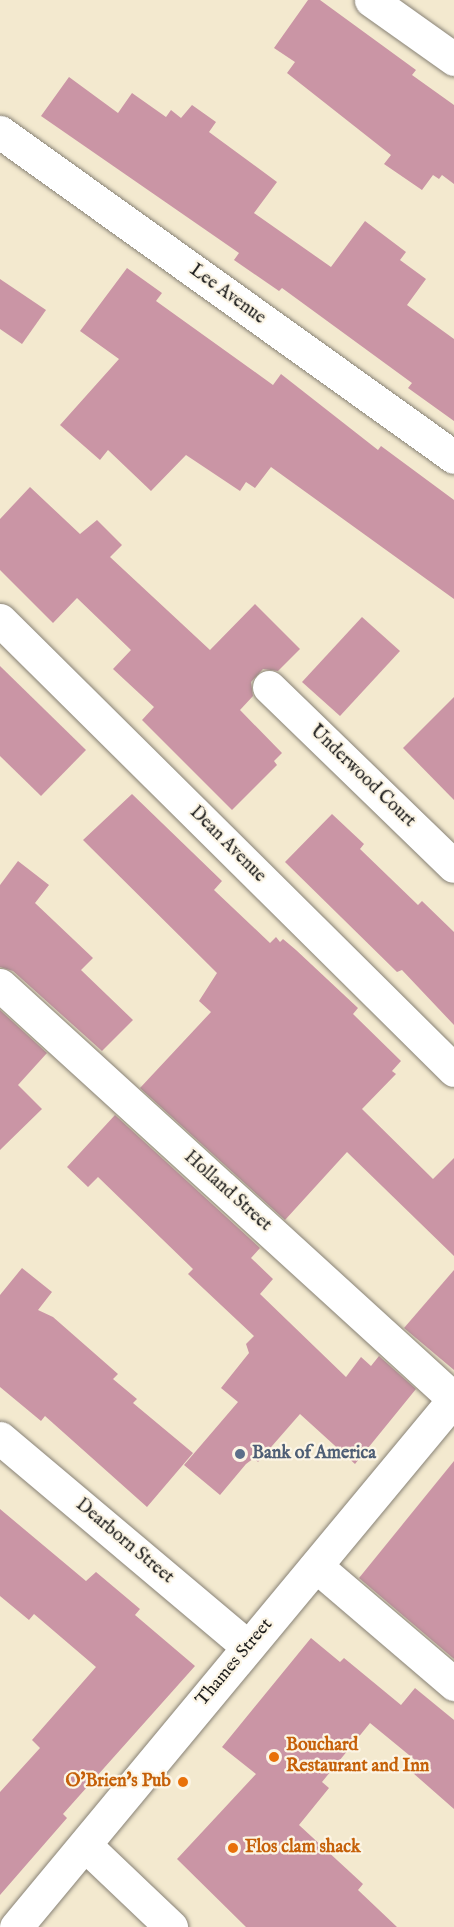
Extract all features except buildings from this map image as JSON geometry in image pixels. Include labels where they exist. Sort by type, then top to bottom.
[{"type":"street","points":[[371,0],[454,59]]},
{"type":"street","name":"Lee Avenue","points":[[0,132],[454,457]]},
{"type":"street","name":"Dean Avenue","points":[[0,620],[454,1070]]},
{"type":"street","name":"Underwood Court","points":[[269,687],[454,866]]},
{"type":"street","name":"Holland Street","points":[[0,985],[454,1399]]},
{"type":"street","name":"Thames Street","points":[[16,1927],[454,1399]]},
{"type":"street","name":"Dearborn Street","points":[[0,1438],[248,1647]]},
{"type":"street","points":[[315,1566],[454,1684]]},
{"type":"street","points":[[85,1845],[171,1927]]},
{"type":"street","points":[[0,1922],[6,1927]]},
{"type":"place","name":"Bank of America","points":[[240,1454]]},
{"type":"place","name":"Bouchard Restaurant and Inn","points":[[274,1757]]},
{"type":"place","name":"O'Brien's Pub","points":[[183,1782]]},
{"type":"place","name":"Flos clam shack","points":[[233,1848]]}]
